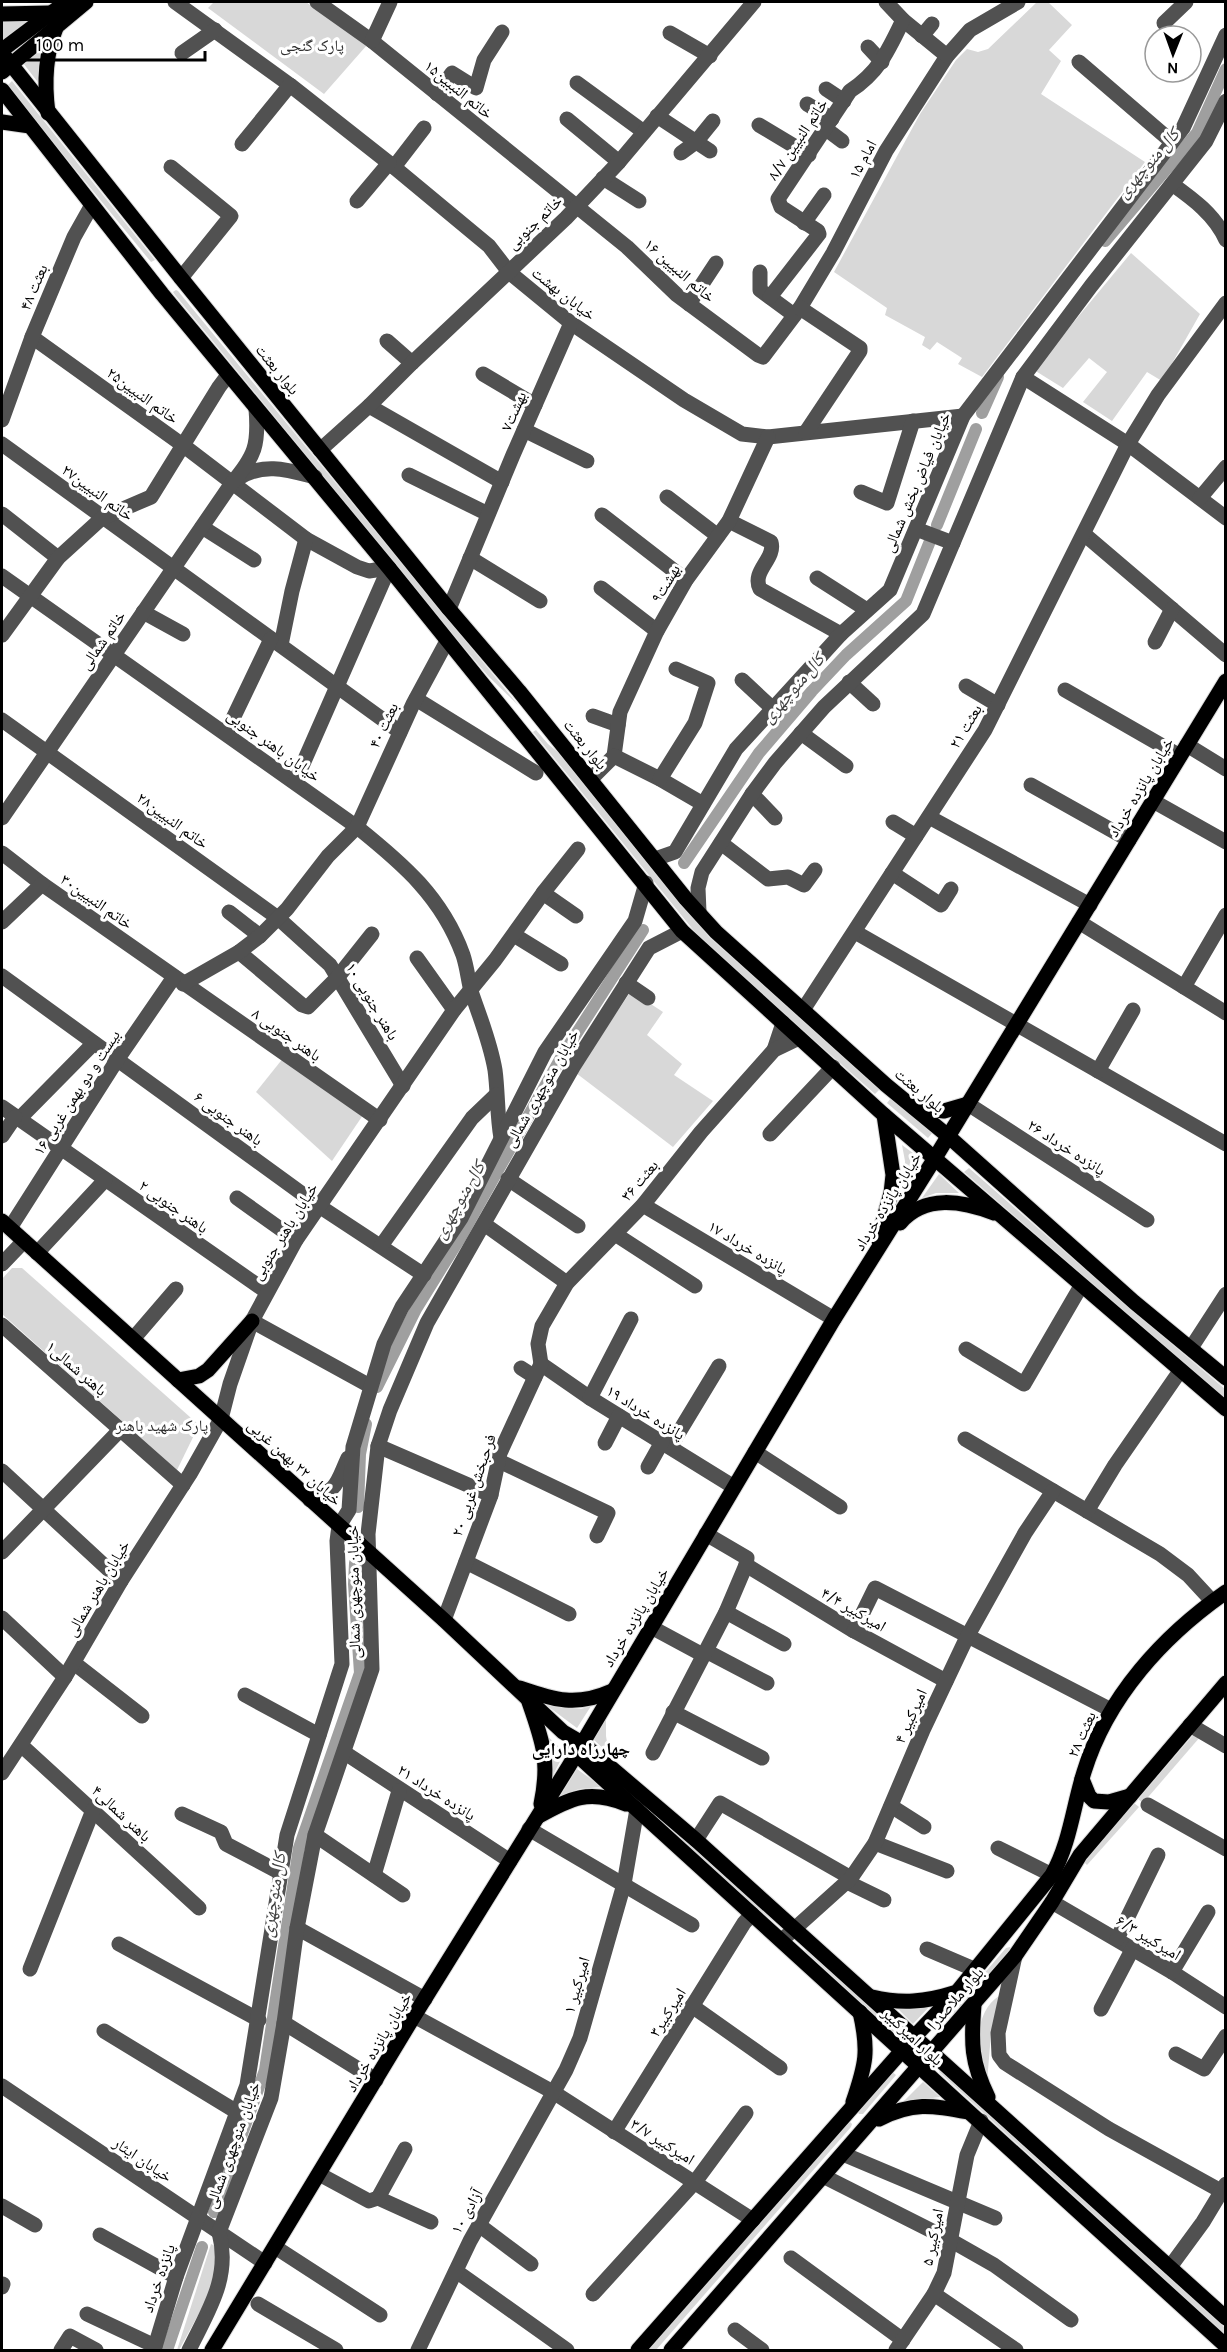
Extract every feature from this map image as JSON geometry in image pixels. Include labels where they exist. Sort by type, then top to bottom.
[{"type":"main road","points":[[48,113],[45,77],[48,48],[54,20],[66,2]]},
{"type":"main road","points":[[4,60],[54,20],[86,2]]},
{"type":"main road","points":[[2,14],[54,20]]},
{"type":"main road","name":"بلوار بعثت","points":[[4,60],[449,609],[716,932],[886,1085],[948,1136],[1134,1302],[1226,1378]]},
{"type":"main road","points":[[2,90],[162,294],[315,477],[682,931],[884,1115],[1226,1409]]},
{"type":"main road","points":[[2,122],[30,126]]},
{"type":"main road","points":[[162,294],[181,278]]},
{"type":"main road","name":"خیابان پانزده خرداد","points":[[212,2350],[538,1816],[834,1319],[1226,681]]},
{"type":"main road","points":[[517,725],[535,711]]},
{"type":"main road","points":[[871,1103],[886,1085]]},
{"type":"main road","points":[[913,1107],[944,1111],[968,1104]]},
{"type":"main road","points":[[877,1251],[893,1175],[884,1115]]},
{"type":"main road","points":[[877,1251],[906,1216],[920,1207],[953,1202],[973,1205],[1005,1218]]},
{"type":"main road","name":"خیابان ۲۲ بهمن غربی","points":[[6,1225],[444,1620],[579,1748]]},
{"type":"main road","points":[[178,1380],[200,1376],[208,1370],[252,1321]]},
{"type":"main road","name":"بعثت ۲۸","points":[[1016,1919],[1052,1875],[1062,1857],[1069,1838],[1071,1817],[1082,1779],[1111,1710],[1156,1651],[1212,1601],[1226,1592]]},
{"type":"main road","name":"بلوار ملاصدرا","points":[[671,2350],[1015,1956],[1080,1856],[1226,1683]]},
{"type":"main road","points":[[513,1686],[554,1700],[595,1699],[612,1691]]},
{"type":"main road","points":[[528,1699],[542,1738],[546,1760],[545,1785],[538,1816]]},
{"type":"main road","name":"بلوار امیرکبیر","points":[[579,1748],[637,1809],[1226,2346]]},
{"type":"main road","name":"بلوار امیرکبیر","points":[[579,1748],[696,1840],[1226,2318]]},
{"type":"main road","points":[[1082,1779],[1089,1796],[1094,1801],[1109,1802],[1130,1796]]},
{"type":"main road","points":[[538,1816],[571,1798],[591,1796],[610,1797],[637,1809]]},
{"type":"main road","name":"بلوار ملاصدرا","points":[[638,2350],[902,2050],[957,1992],[1016,1919]]},
{"type":"main road","points":[[870,1997],[893,2002],[911,2002],[957,1992]]},
{"type":"main road","points":[[974,2005],[973,2058],[978,2076],[992,2105]]},
{"type":"main road","points":[[860,2012],[866,2038],[866,2058],[848,2112],[868,2126],[898,2109],[921,2104],[975,2116]]},
{"type":"main road","points":[[1039,2174],[1054,2161]]},
{"type":"street","name":"خیابان بهشت","points":[[175,2],[290,85],[391,165],[489,246],[509,272],[571,323],[684,400],[742,434],[768,437],[963,416]]},
{"type":"street","name":"خاتم النببین۱۵","points":[[317,2],[372,41],[576,207]]},
{"type":"street","points":[[372,41],[390,2]]},
{"type":"street","name":"خاتم جنوبی","points":[[320,450],[369,406],[576,207],[619,162],[754,2]]},
{"type":"street","name":"امام ۱۵","points":[[763,357],[797,311],[833,253],[886,151],[947,56],[970,30],[1018,2]]},
{"type":"street","points":[[1164,23],[1186,2]]},
{"type":"street","points":[[894,9],[927,30],[947,56]]},
{"type":"street","name":"خاتم النبیین ۸/۷","points":[[770,297],[818,238],[818,231],[781,207],[778,199],[850,91],[881,70],[894,9]]},
{"type":"street","points":[[182,53],[215,30]]},
{"type":"street","points":[[437,94],[452,73],[476,88],[484,60],[502,32]]},
{"type":"street","points":[[670,33],[710,56]]},
{"type":"street","name":"خیابان فیاض بخش شمالی","points":[[655,859],[675,852],[736,749],[841,634],[890,590],[963,416],[1183,128],[1226,35]]},
{"type":"street","points":[[868,47],[881,70]]},
{"type":"street","points":[[1079,62],[1172,142]]},
{"type":"street","points":[[577,83],[644,132]]},
{"type":"street","points":[[242,144],[290,85]]},
{"type":"street","points":[[826,89],[844,101]]},
{"type":"street","points":[[699,912],[698,888],[702,872],[752,794],[801,733],[849,682],[923,614],[1023,377],[1091,285],[1206,141],[1221,126],[1226,101]]},
{"type":"street","points":[[807,104],[829,124],[842,141]]},
{"type":"street","points":[[657,116],[710,152]]},
{"type":"street","points":[[567,119],[619,162]]},
{"type":"street","points":[[681,153],[696,142],[713,121]]},
{"type":"street","points":[[759,125],[809,155]]},
{"type":"street","points":[[357,201],[424,128]]},
{"type":"street","points":[[171,167],[231,216],[181,278]]},
{"type":"street","points":[[603,178],[639,201]]},
{"type":"street","points":[[1172,184],[1195,200],[1220,227],[1226,240]]},
{"type":"street","points":[[804,223],[824,195]]},
{"type":"street","name":"بعثت ۴۸","points":[[2,420],[32,337],[74,237],[92,205]]},
{"type":"street","name":"خاتم النبیین ۱۶","points":[[576,207],[627,247],[689,304],[763,357]]},
{"type":"street","points":[[689,304],[716,263]]},
{"type":"street","points":[[1073,270],[1091,285]]},
{"type":"street","points":[[760,272],[760,290],[860,348],[806,432]]},
{"type":"street","name":"بعثت ۲۱","points":[[803,1010],[985,730],[1128,444],[1158,395],[1226,303]]},
{"type":"street","name":"بهشت۷","points":[[449,609],[571,323]]},
{"type":"street","name":"خاتم النبیین۲۵","points":[[32,337],[184,446],[306,539],[369,571],[389,568]]},
{"type":"street","points":[[387,341],[412,363]]},
{"type":"street","points":[[483,374],[535,405]]},
{"type":"street","points":[[2,635],[58,558],[102,518],[152,497],[228,375]]},
{"type":"street","points":[[1023,377],[1128,444],[1226,518]]},
{"type":"street","points":[[369,406],[502,482]]},
{"type":"street","name":"خاتم شمالی","points":[[4,807],[47,751],[232,483],[245,468],[256,445],[258,435],[256,409]]},
{"type":"street","points":[[861,492],[887,503],[913,421]]},
{"type":"street","points":[[524,430],[587,460]]},
{"type":"street","name":"بهشت۹","points":[[614,756],[620,712],[657,631],[686,580],[729,521],[768,437]]},
{"type":"street","name":"خاتم النبیین۲۷","points":[[2,444],[400,732]]},
{"type":"street","points":[[1200,498],[1226,467]]},
{"type":"street","points":[[232,483],[249,472],[263,468],[287,470],[315,477]]},
{"type":"street","points":[[409,475],[488,514]]},
{"type":"street","points":[[667,496],[718,536]]},
{"type":"street","points":[[2,514],[58,558]]},
{"type":"street","points":[[602,516],[686,580]]},
{"type":"street","points":[[729,521],[771,542],[772,551],[757,577],[760,589],[841,634]]},
{"type":"street","points":[[202,527],[254,560]]},
{"type":"street","points":[[916,529],[953,543]]},
{"type":"street","points":[[1084,534],[1226,655]]},
{"type":"street","points":[[226,733],[276,642],[306,539]]},
{"type":"street","points":[[470,558],[540,601]]},
{"type":"street","points":[[295,782],[336,684],[389,568]]},
{"type":"street","name":"خیابان باهنر جنوبی","points":[[2,576],[295,782],[357,827],[401,863],[430,894],[452,931],[463,957],[471,990]]},
{"type":"street","points":[[817,578],[867,610]]},
{"type":"street","points":[[601,588],[657,631]]},
{"type":"street","points":[[1155,642],[1172,609]]},
{"type":"street","points":[[143,612],[183,634]]},
{"type":"street","name":"بعثت ۴۰","points":[[357,827],[400,732],[447,641]]},
{"type":"street","points":[[660,779],[695,723],[708,683],[675,669]]},
{"type":"street","points":[[742,680],[772,708]]},
{"type":"street","points":[[849,682],[873,704]]},
{"type":"street","points":[[966,686],[998,705]]},
{"type":"street","points":[[1065,690],[1226,770]]},
{"type":"street","points":[[416,699],[536,773]]},
{"type":"street","points":[[594,716],[618,725]]},
{"type":"street","name":"خاتم النبیین۲۸","points":[[4,726],[47,751],[278,918]]},
{"type":"street","points":[[801,733],[846,766]]},
{"type":"street","points":[[591,779],[614,756],[703,804]]},
{"type":"street","points":[[1031,784],[1129,840]]},
{"type":"street","points":[[752,794],[775,818]]},
{"type":"street","points":[[1153,801],[1226,842]]},
{"type":"street","points":[[929,817],[1090,905]]},
{"type":"street","points":[[893,822],[916,836]]},
{"type":"street","points":[[179,980],[238,952],[260,936],[278,918],[328,856],[357,827]]},
{"type":"street","points":[[721,843],[768,879],[788,877],[804,885],[814,870]]},
{"type":"street","name":"خیابان باهنر جنوبی","points":[[221,1419],[230,1384],[252,1321],[296,1240],[454,1010],[578,849]]},
{"type":"street","name":"خاتم النبیین۳۰","points":[[2,853],[42,884],[179,980]]},
{"type":"street","points":[[892,873],[940,905],[951,889]]},
{"type":"street","name":"خیابان منوچهری شمالی","points":[[199,2218],[247,2085],[287,1836],[342,1664],[337,1541],[339,1526],[349,1510],[353,1447],[369,1386],[384,1344],[402,1307],[461,1218],[545,1052],[635,921],[645,883]]},
{"type":"street","points":[[2,922],[42,884]]},
{"type":"street","points":[[543,893],[576,916]]},
{"type":"street","points":[[229,912],[260,936]]},
{"type":"street","points":[[1184,987],[1226,915]]},
{"type":"street","name":"باهنر جنوبی ۱۰","points":[[278,918],[330,965],[403,1086]]},
{"type":"street","points":[[1079,922],[1226,1013]]},
{"type":"street","name":"خیابان منوچهری شمالی","points":[[189,2350],[219,2287],[224,2265],[223,2246],[219,2232],[271,2098],[297,1928],[315,1835],[372,1669],[369,1524],[378,1446],[390,1410],[416,1344],[573,1067],[649,948],[682,931]]},
{"type":"street","points":[[855,932],[1226,1144]]},
{"type":"street","points":[[238,952],[302,1005],[308,1007],[337,978],[372,934]]},
{"type":"street","points":[[514,935],[561,964]]},
{"type":"street","points":[[417,958],[454,1010]]},
{"type":"street","name":"باهنر جنوبی ۶","points":[[2,976],[319,1206],[424,1275]]},
{"type":"street","name":"بیست و دو بهمن غربی ۱۶","points":[[6,1225],[61,1149],[117,1060],[179,980]]},
{"type":"street","name":"باهنر جنوبی ۸","points":[[179,980],[380,1120]]},
{"type":"street","points":[[626,983],[648,998]]},
{"type":"street","points":[[471,990],[489,1037],[501,1138]]},
{"type":"street","points":[[1098,1071],[1133,1010]]},
{"type":"street","points":[[774,1050],[783,1023]]},
{"type":"street","name":"بعثت ۳۶","points":[[538,1370],[538,1344],[542,1326],[567,1283],[644,1206],[701,1132],[774,1050],[799,1038]]},
{"type":"street","points":[[2,1136],[17,1118],[94,1043]]},
{"type":"street","points":[[770,1134],[833,1067]]},
{"type":"street","points":[[381,1246],[472,1118],[496,1095]]},
{"type":"street","name":"پانزده خرداد ۲۶","points":[[968,1104],[1147,1220]]},
{"type":"street","name":"باهنر جنوبی ۲","points":[[2,1107],[267,1292]]},
{"type":"street","points":[[508,1179],[578,1226]]},
{"type":"street","points":[[37,1252],[105,1180]]},
{"type":"street","points":[[237,1198],[296,1240]]},
{"type":"street","name":"پانزده خرداد ۱۷","points":[[644,1206],[834,1319]]},
{"type":"street","points":[[484,1224],[567,1283]]},
{"type":"street","points":[[615,1234],[695,1287]]},
{"type":"street","points":[[2,1264],[24,1241]]},
{"type":"street","points":[[966,1349],[1024,1384],[1081,1286]]},
{"type":"street","points":[[133,1339],[176,1289]]},
{"type":"street","points":[[1191,1348],[1223,1303]]},
{"type":"street","points":[[590,1398],[631,1318]]},
{"type":"street","points":[[252,1321],[369,1386]]},
{"type":"street","name":"باهنر شمالی۱","points":[[2,1326],[183,1485]]},
{"type":"street","points":[[648,1467],[666,1445],[719,1366]]},
{"type":"street","name":"پانزده خرداد ۱۹","points":[[521,1368],[538,1370],[590,1398],[734,1487]]},
{"type":"street","name":"فرحبخش غربی ۲۰","points":[[444,1620],[491,1495],[499,1461],[500,1440],[538,1370]]},
{"type":"street","points":[[1087,1511],[1114,1465],[1180,1371]]},
{"type":"street","points":[[605,1443],[619,1416]]},
{"type":"street","name":"خیابان باهنر شمالی","points":[[4,1765],[21,1745],[74,1663],[221,1419]]},
{"type":"street","points":[[2,1552],[42,1508],[120,1430]]},
{"type":"street","points":[[964,1439],[1160,1554],[1188,1575],[1212,1601]]},
{"type":"street","points":[[378,1446],[491,1495]]},
{"type":"street","points":[[310,1500],[329,1493],[335,1486],[353,1447]]},
{"type":"street","points":[[755,1452],[840,1507]]},
{"type":"street","points":[[499,1461],[608,1513],[597,1536]]},
{"type":"street","points":[[2,1471],[122,1581]]},
{"type":"street","name":"امیرکبیر ۴","points":[[782,1940],[849,1880],[875,1843],[967,1637],[1025,1533],[1053,1491]]},
{"type":"street","name":"امیرکبیر ۴/۴","points":[[706,1534],[747,1558],[746,1565],[854,1630],[946,1681]]},
{"type":"street","points":[[466,1562],[569,1614]]},
{"type":"street","points":[[653,1753],[726,1612],[746,1565]]},
{"type":"street","points":[[854,1630],[875,1588],[1111,1710]]},
{"type":"street","points":[[726,1612],[784,1644]]},
{"type":"street","points":[[2,1618],[65,1677]]},
{"type":"street","points":[[651,1627],[767,1683]]},
{"type":"street","points":[[74,1663],[142,1716]]},
{"type":"street","points":[[245,1695],[319,1735]]},
{"type":"street","points":[[673,1712],[762,1758]]},
{"type":"street","points":[[1190,1725],[1226,1746]]},
{"type":"street","name":"باهنر شمالی۴","points":[[21,1745],[199,1908]]},
{"type":"street","name":"پانزده خرداد ۲۱","points":[[345,1753],[399,1791],[510,1861]]},
{"type":"street","points":[[374,1875],[399,1791]]},
{"type":"street","points":[[696,1840],[720,1803],[884,1900]]},
{"type":"street","points":[[1148,1805],[1226,1849]]},
{"type":"street","points":[[891,1806],[924,1827]]},
{"type":"street","name":"امیرکبیر ۱","points":[[553,2092],[580,2038],[624,1884],[637,1809]]},
{"type":"street","points":[[30,1969],[93,1810]]},
{"type":"street","points":[[182,1814],[221,1832],[226,1844],[281,1873]]},
{"type":"street","points":[[529,1829],[692,1925]]},
{"type":"street","points":[[315,1835],[403,1895]]},
{"type":"street","points":[[875,1843],[947,1871]]},
{"type":"street","points":[[998,1848],[1052,1875]]},
{"type":"street","points":[[1117,1939],[1158,1855]]},
{"type":"street","name":"امیرکبیر ۶/۳","points":[[1052,1902],[1133,1948],[1226,2007]]},
{"type":"street","points":[[1172,1972],[1208,1912]]},
{"type":"street","name":"امیرکبیر۳","points":[[614,2132],[744,1923],[752,1914]]},
{"type":"street","points":[[297,1928],[425,1999]]},
{"type":"street","points":[[119,1944],[259,2020]]},
{"type":"street","points":[[1101,2009],[1133,1948]]},
{"type":"street","points":[[927,1949],[976,1970]]},
{"type":"street","points":[[1015,1956],[998,2033],[999,2055],[1005,2063],[1109,2129],[1223,2188],[1203,2222],[1170,2267]]},
{"type":"street","points":[[692,2006],[780,2067]]},
{"type":"street","name":"امیرکبیر ۳/۷","points":[[414,2016],[553,2092],[753,2220]]},
{"type":"street","points":[[284,2023],[376,2080]]},
{"type":"street","points":[[104,2031],[237,2112]]},
{"type":"street","points":[[1176,2054],[1204,2069],[1226,2036]]},
{"type":"street","name":"خیابان ایثار","points":[[2,2086],[265,2263]]},
{"type":"street","name":"آزادی ۱۰","points":[[418,2350],[479,2225],[553,2092]]},
{"type":"street","points":[[593,2294],[695,2182],[746,2113]]},
{"type":"street","name":"امیرکبیر ۵","points":[[899,2345],[934,2294],[944,2273],[975,2116]]},
{"type":"street","points":[[319,2174],[369,2201],[378,2198],[405,2149]]},
{"type":"street","points":[[843,2154],[995,2218]]},
{"type":"street","points":[[824,2176],[994,2265],[1071,2320]]},
{"type":"street","points":[[378,2198],[431,2222]]},
{"type":"street","points":[[2,2206],[35,2225]]},
{"type":"street","name":"پانزده خرداد","points":[[155,2348],[176,2277],[199,2218]]},
{"type":"street","points":[[479,2225],[531,2264]]},
{"type":"street","points":[[100,2235],[176,2277]]},
{"type":"street","points":[[275,2247],[380,2315]]},
{"type":"street","points":[[791,2258],[899,2345]]},
{"type":"street","points":[[456,2271],[567,2350]]},
{"type":"street","points":[[934,2294],[1016,2350]]},
{"type":"street","points":[[258,2304],[336,2350]]},
{"type":"street","points":[[87,2314],[155,2348]]},
{"type":"street","points":[[735,2330],[762,2350]]},
{"type":"street","points":[[61,2350],[70,2336],[96,2350]]},
{"type":"green space","name":"پارک گنجی","points":[[214,2],[306,2],[367,45],[324,94],[208,8]]},
{"type":"green space","points":[[1037,2],[1048,2],[1072,25],[1049,50],[1061,61],[1041,94],[1145,162],[982,377],[958,364],[962,358],[937,342],[930,350],[922,345],[925,337],[885,315],[887,308],[834,272],[920,114],[956,60],[967,49],[978,52],[988,49]]},
{"type":"green space","points":[[2,20],[30,20],[2,43]]},
{"type":"green space","points":[[46,45],[40,85],[23,63]]},
{"type":"green space","points":[[12,81],[155,260],[151,262],[7,86]]},
{"type":"green space","points":[[1131,253],[1200,314],[1162,381],[1147,372],[1112,421],[1083,402],[1107,372],[1089,358],[1063,388],[1034,370]]},
{"type":"green space","points":[[176,290],[519,706],[488,676],[449,630],[175,295],[173,292]]},
{"type":"green space","points":[[536,730],[565,758],[709,937],[880,1089],[875,1094],[703,942],[533,732]]},
{"type":"green space","points":[[631,991],[663,1012],[647,1035],[682,1064],[674,1075],[713,1101],[673,1147],[576,1073]]},
{"type":"green space","points":[[284,1057],[363,1115],[332,1161],[256,1092]]},
{"type":"green space","points":[[891,1098],[933,1132],[928,1138],[887,1103]]},
{"type":"green space","points":[[902,1145],[921,1159],[904,1187],[905,1161]]},
{"type":"green space","points":[[969,1168],[1225,1389],[1224,1398],[964,1172]]},
{"type":"green space","points":[[939,1174],[959,1193],[936,1193],[922,1198]]},
{"type":"green space","name":"پارک شهید باهنر","points":[[12,1268],[22,1268],[199,1425],[177,1470],[2,1314],[2,1279]]},
{"type":"green space","points":[[546,1705],[581,1709],[591,1706],[577,1728]]},
{"type":"green space","points":[[606,1714],[606,1736],[609,1754],[593,1739]]},
{"type":"green space","points":[[1195,1733],[1200,1737],[1143,1803],[1138,1799]]},
{"type":"green space","points":[[547,1736],[565,1752],[553,1775],[553,1756]]},
{"type":"green space","points":[[593,1761],[705,1858],[777,1924],[745,1899]]},
{"type":"green space","points":[[577,1769],[602,1787],[579,1789],[560,1796]]},
{"type":"green space","points":[[1134,1803],[1139,1807],[1087,1865],[1083,1861]]},
{"type":"green space","points":[[1010,1947],[1010,1953],[942,2031],[938,2027],[1006,1948]]},
{"type":"green space","points":[[804,1950],[810,1952],[900,2033],[901,2039]]},
{"type":"green space","points":[[999,1996],[991,2034],[987,2082],[979,2055],[979,2030],[988,2007]]},
{"type":"green space","points":[[931,2005],[913,2024],[896,2007]]},
{"type":"green space","points":[[942,2068],[1225,2328],[1225,2335],[939,2072]]},
{"type":"green space","points":[[891,2071],[896,2075],[863,2114],[859,2114],[857,2111]]},
{"type":"green space","points":[[923,2082],[940,2097],[903,2102]]},
{"type":"green space","points":[[849,2121],[852,2124],[851,2127],[656,2350],[648,2350],[846,2122]]},
{"type":"green space","points":[[211,2244],[219,2248],[214,2286],[177,2350]]},
{"type":"waterway","name":"کال منوچهری","points":[[1105,241],[1197,133],[1226,69]]},
{"type":"waterway","name":"کال منوچهری","points":[[982,413],[998,377]]},
{"type":"waterway","name":"کال منوچهری","points":[[937,525],[976,429]]},
{"type":"waterway","name":"کال منوچهری","points":[[684,863],[759,753],[846,655],[906,601],[930,541]]},
{"type":"waterway","name":"کال منوچهری","points":[[377,1387],[416,1309],[460,1238],[562,1056],[643,930]]},
{"type":"waterway","name":"کال منوچهری","points":[[358,1507],[360,1454],[366,1424]]},
{"type":"waterway","name":"کال منوچهری","points":[[214,2212],[265,2070],[299,1848],[360,1673],[354,1584],[355,1563]]},
{"type":"waterway","name":"کال منوچهری","points":[[167,2350],[202,2247]]},
{"type":"district","name":"چهارراه دارایی","points":[[581,1749]]}]
